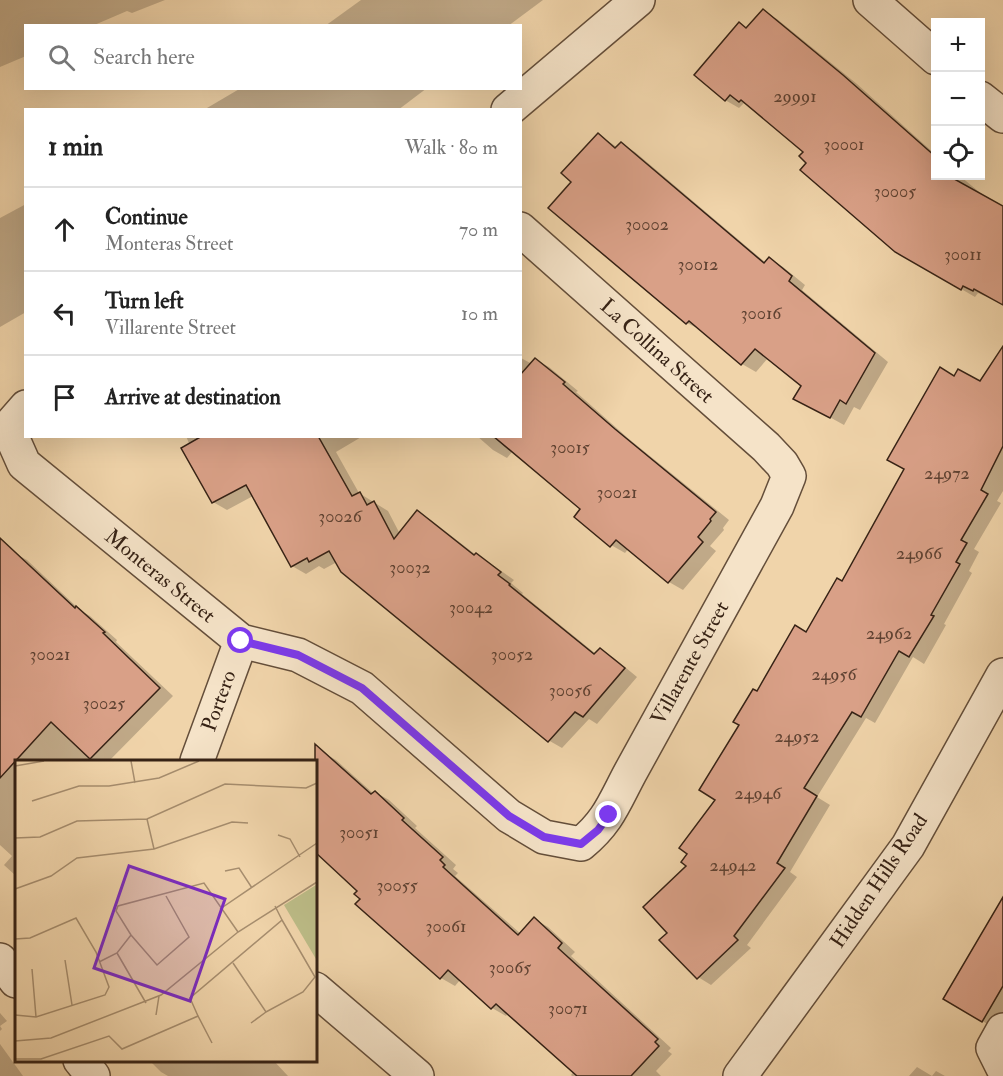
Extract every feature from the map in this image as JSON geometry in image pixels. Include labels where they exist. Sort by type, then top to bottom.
[{"type":"street","points":[[510,108],[638,0]]},
{"type":"street","points":[[870,0],[931,54]]},
{"type":"street","name":"La Collina Street","points":[[522,231],[766,447],[782,464],[789,476]]},
{"type":"street","name":"Monteras Street","points":[[19,415],[12,437],[24,464],[241,641],[298,655],[362,688],[509,816],[544,837],[581,844]]},
{"type":"street","name":"Villarente Street","points":[[581,844],[598,830],[609,815],[777,506],[789,476]]},
{"type":"street","name":"Portero","points":[[197,760],[241,641]]},
{"type":"street","name":"Hidden Hills Road","points":[[740,1076],[908,846],[1003,675]]},
{"type":"street","points":[[0,960],[15,980]]},
{"type":"street","points":[[316,990],[417,1076]]},
{"type":"street","points":[[1003,1030],[993,1048],[1003,1068]]},
{"type":"street","points":[[82,1061],[93,1076]]},
{"type":"building","points":[[763,9],[843,75],[931,153],[931,180],[956,180],[1003,206],[1003,305],[974,289],[973,291],[963,286],[961,290],[895,252],[800,170],[806,163],[799,156],[803,152],[741,100],[739,102],[730,95],[725,101],[694,75],[739,22],[746,28]]},
{"type":"building","points":[[598,133],[615,148],[621,142],[764,263],[769,257],[792,276],[789,281],[875,353],[846,404],[840,400],[830,418],[793,399],[801,386],[755,349],[741,365],[689,321],[686,324],[548,208],[571,182],[561,173]]},
{"type":"building","points":[[1003,346],[1003,446],[981,490],[988,494],[961,540],[967,543],[956,562],[960,564],[931,615],[934,616],[909,657],[899,651],[861,717],[852,712],[804,788],[817,796],[777,863],[785,868],[734,936],[738,940],[697,979],[659,940],[667,933],[643,907],[686,866],[681,862],[687,854],[679,848],[715,800],[699,790],[739,725],[733,722],[753,689],[757,691],[795,625],[806,632],[837,578],[842,581],[904,469],[887,460],[940,367],[954,376],[958,369],[980,381]]},
{"type":"building","points":[[535,358],[565,382],[563,384],[615,429],[716,512],[698,537],[703,542],[668,583],[616,540],[610,547],[574,517],[580,509],[495,438],[522,438],[522,373]]},
{"type":"building","points":[[198,438],[319,438],[352,496],[360,492],[367,505],[374,501],[394,539],[417,510],[474,555],[476,553],[501,572],[498,575],[509,585],[594,654],[600,648],[625,668],[583,717],[575,712],[548,742],[341,572],[329,551],[309,562],[307,558],[291,567],[246,485],[212,503],[181,448]]},
{"type":"building","points":[[0,538],[75,608],[76,606],[105,632],[103,633],[160,688],[90,759],[51,722],[0,778]]},
{"type":"building","points":[[315,744],[371,794],[375,791],[404,818],[402,820],[443,857],[440,860],[445,865],[443,867],[518,935],[534,917],[562,943],[558,948],[658,1039],[655,1042],[659,1046],[631,1076],[577,1076],[496,1004],[491,1009],[448,970],[440,979],[355,904],[360,899],[354,894],[357,891],[316,853]]},
{"type":"building","points":[[1003,897],[1003,986],[982,1022],[943,999]]},
{"type":"route","points":[[241,641],[298,655],[362,688],[509,816],[544,837],[581,844],[598,830],[609,815]]}]
